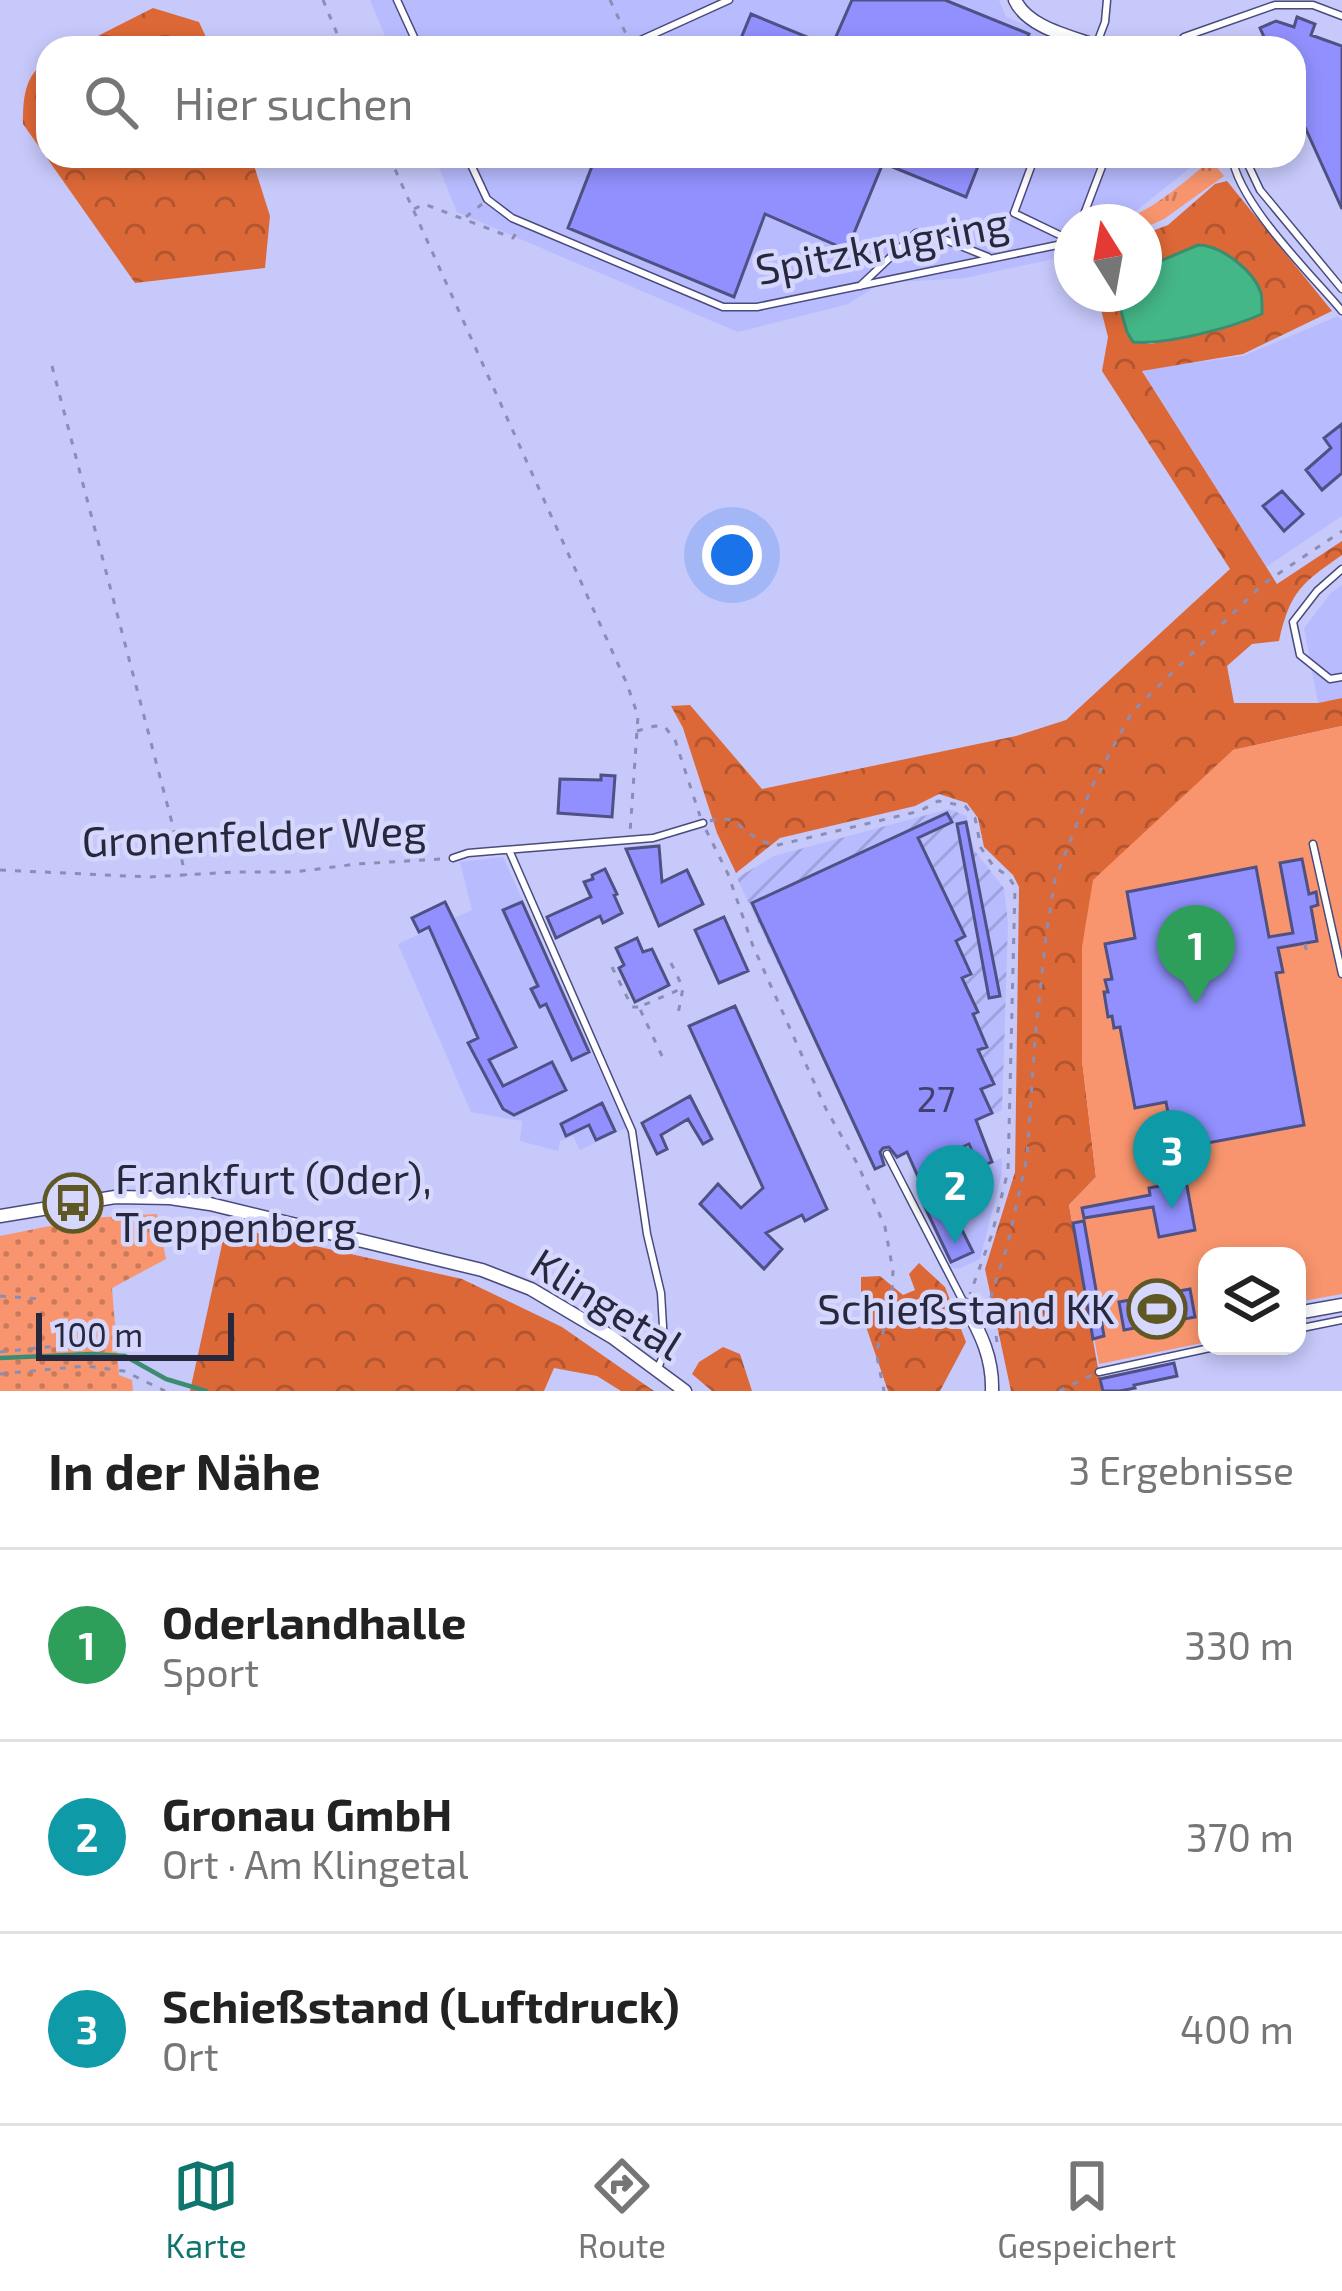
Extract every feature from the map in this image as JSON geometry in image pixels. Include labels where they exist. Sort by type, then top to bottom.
[{"type":"street","points":[[1015,0],[1017,8],[1034,22],[1062,36]]},
{"type":"street","name":"Klingetal","points":[[0,1216],[116,1196],[170,1198],[482,1270],[577,1313],[685,1391]]},
{"type":"street","points":[[965,1305],[987,1349],[992,1391]]},
{"type":"street","points":[[1306,1311],[1342,1305]]},
{"type":"lane","points":[[397,0],[413,36]]},
{"type":"lane","points":[[649,36],[729,0]]},
{"type":"lane","points":[[1102,36],[1108,0]]},
{"type":"lane","points":[[1187,36],[1276,5],[1313,4],[1342,16]]},
{"type":"lane","points":[[473,168],[487,199]]},
{"type":"lane","points":[[1031,168],[1014,213],[1054,232]]},
{"type":"lane","points":[[1088,204],[1101,168]]},
{"type":"lane","points":[[1234,168],[1254,206],[1342,310]]},
{"type":"lane","points":[[1250,168],[1260,190],[1342,289]]},
{"type":"lane","name":"Spitzkrugring","points":[[487,199],[522,223],[723,307],[757,307],[1054,245]]},
{"type":"lane","points":[[860,286],[916,233],[926,232],[992,258]]},
{"type":"lane","points":[[1342,569],[1293,622],[1300,655],[1330,680],[1342,677]]},
{"type":"lane","name":"Gronenfelder Weg","points":[[453,858],[653,838],[703,823]]},
{"type":"lane","points":[[1313,844],[1342,974]]},
{"type":"lane","points":[[509,850],[632,1131],[647,1234],[662,1293],[664,1343],[656,1371]]},
{"type":"lane","points":[[887,1154],[965,1305]]},
{"type":"lane","points":[[1306,1327],[1342,1320]]},
{"type":"lane","points":[[1099,1372],[1198,1351]]},
{"type":"path","points":[[323,0],[338,36]]},
{"type":"path","points":[[610,0],[623,36]]},
{"type":"path","points":[[394,168],[627,684],[638,716],[630,840]]},
{"type":"path","points":[[465,218],[487,199]]},
{"type":"path","points":[[412,210],[424,204],[513,238],[522,223]]},
{"type":"path","points":[[52,366],[186,876]]},
{"type":"path","points":[[998,1348],[990,1300],[1027,1157],[1055,879],[1092,786],[1132,712],[1263,584],[1342,531]]},
{"type":"path","points":[[638,730],[665,727],[676,740],[752,946],[885,1227],[893,1271],[891,1310],[876,1352],[884,1391]]},
{"type":"path","points":[[703,823],[720,817],[734,819],[754,837],[774,846],[920,811],[938,801],[965,806],[976,818],[982,848],[1015,887],[1007,1171],[992,1234],[965,1305]]},
{"type":"path","name":"Gronenfelder Weg","points":[[0,870],[148,878],[453,858]]},
{"type":"path","points":[[1305,944],[1307,953]]},
{"type":"path","points":[[671,963],[682,988],[677,1018]]},
{"type":"path","points":[[612,967],[632,1007],[682,988]]},
{"type":"path","points":[[639,1007],[662,1056]]},
{"type":"path","points":[[0,1295],[41,1299]]},
{"type":"path","points":[[0,1352],[104,1341]]},
{"type":"path","points":[[0,1374],[85,1366],[124,1371],[165,1391]]},
{"type":"path","points":[[1059,1391],[1099,1372]]},
{"type":"shaded area","points":[[370,0],[999,0],[1006,17],[1053,36],[385,36]]},
{"type":"shaded area","points":[[439,168],[1190,168],[1145,204],[1054,204],[1054,259],[965,278],[881,283],[848,304],[738,332],[457,212]]},
{"type":"shaded area","points":[[1198,245],[1217,249],[1244,268],[1257,285],[1262,314],[1198,334],[1133,342],[1121,312],[1162,312],[1162,260]]},
{"type":"shaded area","points":[[1338,316],[1342,321],[1342,516],[1266,567],[1142,370],[1243,356]]},
{"type":"shaded area","points":[[1342,585],[1342,698],[1318,703],[1304,628]]},
{"type":"shaded area","points":[[949,809],[966,816],[974,850],[1004,888],[1008,923],[1002,1110],[875,1170],[737,878],[774,856]]},
{"type":"shaded area","points":[[503,857],[626,1128],[580,1150],[573,1136],[560,1141],[558,1151],[520,1141],[522,1121],[471,1112],[398,944],[472,910],[460,862]]},
{"type":"shaded area","points":[[1002,1158],[980,1259],[958,1269],[951,1267],[916,1193]]},
{"type":"green space","points":[[153,8],[199,22],[205,36],[98,36]]},
{"type":"green space","points":[[34,73],[36,142],[23,124],[25,97]]},
{"type":"green space","points":[[54,168],[255,168],[270,216],[265,268],[135,283]]},
{"type":"green space","points":[[1202,168],[1218,168],[1224,176],[1162,220],[1162,204],[1156,203]]},
{"type":"green space","points":[[1227,181],[1332,311],[1243,354],[1142,371],[1277,584],[1342,541],[1342,555],[1307,581],[1293,599],[1279,641],[1252,644],[1227,666],[1234,703],[1318,703],[1342,698],[1342,726],[1233,750],[1082,1060],[1096,1177],[1069,1205],[1102,1391],[1011,1391],[985,1269],[1015,1172],[1019,887],[984,847],[978,818],[967,803],[939,794],[915,806],[780,838],[736,873],[671,706],[690,705],[762,789],[1016,736],[1066,720],[1230,569],[1102,371],[1108,337],[1102,312],[1121,312],[1134,342],[1151,344],[1243,323],[1198,245],[1162,260],[1162,227],[1215,184]]},
{"type":"green space","points":[[1342,726],[1342,1294],[1306,1300],[1306,1247],[1198,1247],[1198,1344],[1099,1364],[1069,1205],[1096,1177],[1082,1060],[1082,947],[1093,880],[1233,750]]},
{"type":"green space","points":[[157,1214],[166,1259],[112,1288],[119,1375],[132,1380],[133,1391],[0,1391],[0,1236],[90,1218]]},
{"type":"green space","points":[[226,1226],[462,1279],[562,1327],[654,1391],[621,1391],[597,1376],[554,1368],[544,1391],[190,1391]]},
{"type":"green space","points":[[919,1263],[945,1287],[966,1342],[940,1391],[888,1391],[861,1312],[861,1277],[880,1276],[903,1295],[915,1290],[909,1274]]},
{"type":"green space","points":[[723,1347],[740,1354],[752,1391],[712,1391],[692,1374],[699,1362]]},
{"type":"building","points":[[852,0],[945,0],[1029,34],[1028,36],[836,36]]},
{"type":"building","points":[[751,14],[805,36],[742,36]]},
{"type":"building","points":[[1297,17],[1315,24],[1311,35],[1342,46],[1342,209],[1306,130],[1306,36],[1264,36],[1260,28],[1276,21],[1294,27]]},
{"type":"building","points":[[591,168],[881,168],[847,250],[765,214],[734,297],[568,228]]},
{"type":"building","points":[[895,168],[977,168],[966,197]]},
{"type":"building","points":[[1342,424],[1342,473],[1322,490],[1306,470],[1331,448],[1324,438]]},
{"type":"building","points":[[1282,491],[1303,514],[1284,531],[1263,506]]},
{"type":"building","points":[[601,775],[615,776],[612,817],[558,813],[560,779],[601,780]]},
{"type":"building","points":[[947,813],[952,822],[918,838],[965,936],[956,941],[971,974],[962,978],[987,1047],[978,1050],[994,1084],[981,1089],[992,1113],[976,1120],[992,1162],[979,1167],[969,1144],[931,1162],[935,1171],[919,1179],[907,1152],[897,1157],[889,1147],[880,1152],[884,1165],[875,1169],[752,903]]},
{"type":"building","points":[[966,822],[1000,996],[989,998],[957,824]]},
{"type":"building","points":[[659,846],[662,882],[687,870],[703,904],[659,926],[626,849]]},
{"type":"building","points":[[1302,859],[1309,894],[1316,892],[1318,905],[1311,907],[1317,941],[1278,948],[1283,972],[1276,973],[1304,1125],[1175,1149],[1166,1102],[1135,1108],[1120,1027],[1114,1028],[1112,1016],[1108,1017],[1105,980],[1112,979],[1105,944],[1135,938],[1127,892],[1256,867],[1269,937],[1293,933],[1280,863]]},
{"type":"building","points":[[605,869],[622,913],[603,923],[600,916],[556,938],[547,917],[591,897],[584,882]]},
{"type":"building","points":[[445,902],[516,1047],[489,1060],[503,1086],[552,1062],[566,1090],[514,1115],[503,1109],[468,1043],[478,1038],[429,927],[419,932],[412,918]]},
{"type":"building","points":[[522,902],[589,1052],[572,1060],[546,1004],[540,1007],[531,989],[538,986],[503,910]]},
{"type":"building","points":[[724,917],[748,971],[719,983],[695,930]]},
{"type":"building","points":[[637,938],[643,952],[652,949],[669,985],[635,1002],[619,968],[624,965],[616,948]]},
{"type":"building","points":[[735,1006],[827,1209],[766,1233],[782,1249],[764,1269],[700,1204],[718,1184],[741,1208],[763,1188],[689,1026]]},
{"type":"building","points":[[690,1096],[712,1139],[703,1144],[688,1119],[661,1135],[667,1149],[657,1154],[642,1123]]},
{"type":"building","points":[[602,1103],[615,1131],[596,1140],[589,1125],[566,1136],[561,1124]]},
{"type":"building","points":[[980,1174],[989,1192],[952,1210],[973,1252],[951,1262],[922,1201]]},
{"type":"building","points":[[1186,1181],[1195,1230],[1159,1237],[1153,1207],[1084,1218],[1082,1208],[1150,1195],[1149,1188]]},
{"type":"building","points":[[1084,1221],[1104,1336],[1093,1339],[1073,1223]]},
{"type":"building","name":"Schießstand KK","points":[[1190,1289],[1195,1317],[1124,1330],[1119,1302]]},
{"type":"building","points":[[1174,1363],[1177,1376],[1103,1391],[1100,1379]]},
{"type":"waterway","points":[[0,1358],[125,1356],[166,1379],[206,1391]]},
{"type":"place","name":"Oderlandhalle","points":[[1196,1004]]},
{"type":"place","name":"Frankfurt (Oder), Treppenberg","points":[[73,1203]]},
{"type":"place","name":"Schießstand (Luftdruck)","points":[[1172,1209]]},
{"type":"place","name":"Gronau GmbH","points":[[955,1244]]},
{"type":"place","name":"Schießstand KK","points":[[1157,1309]]}]
